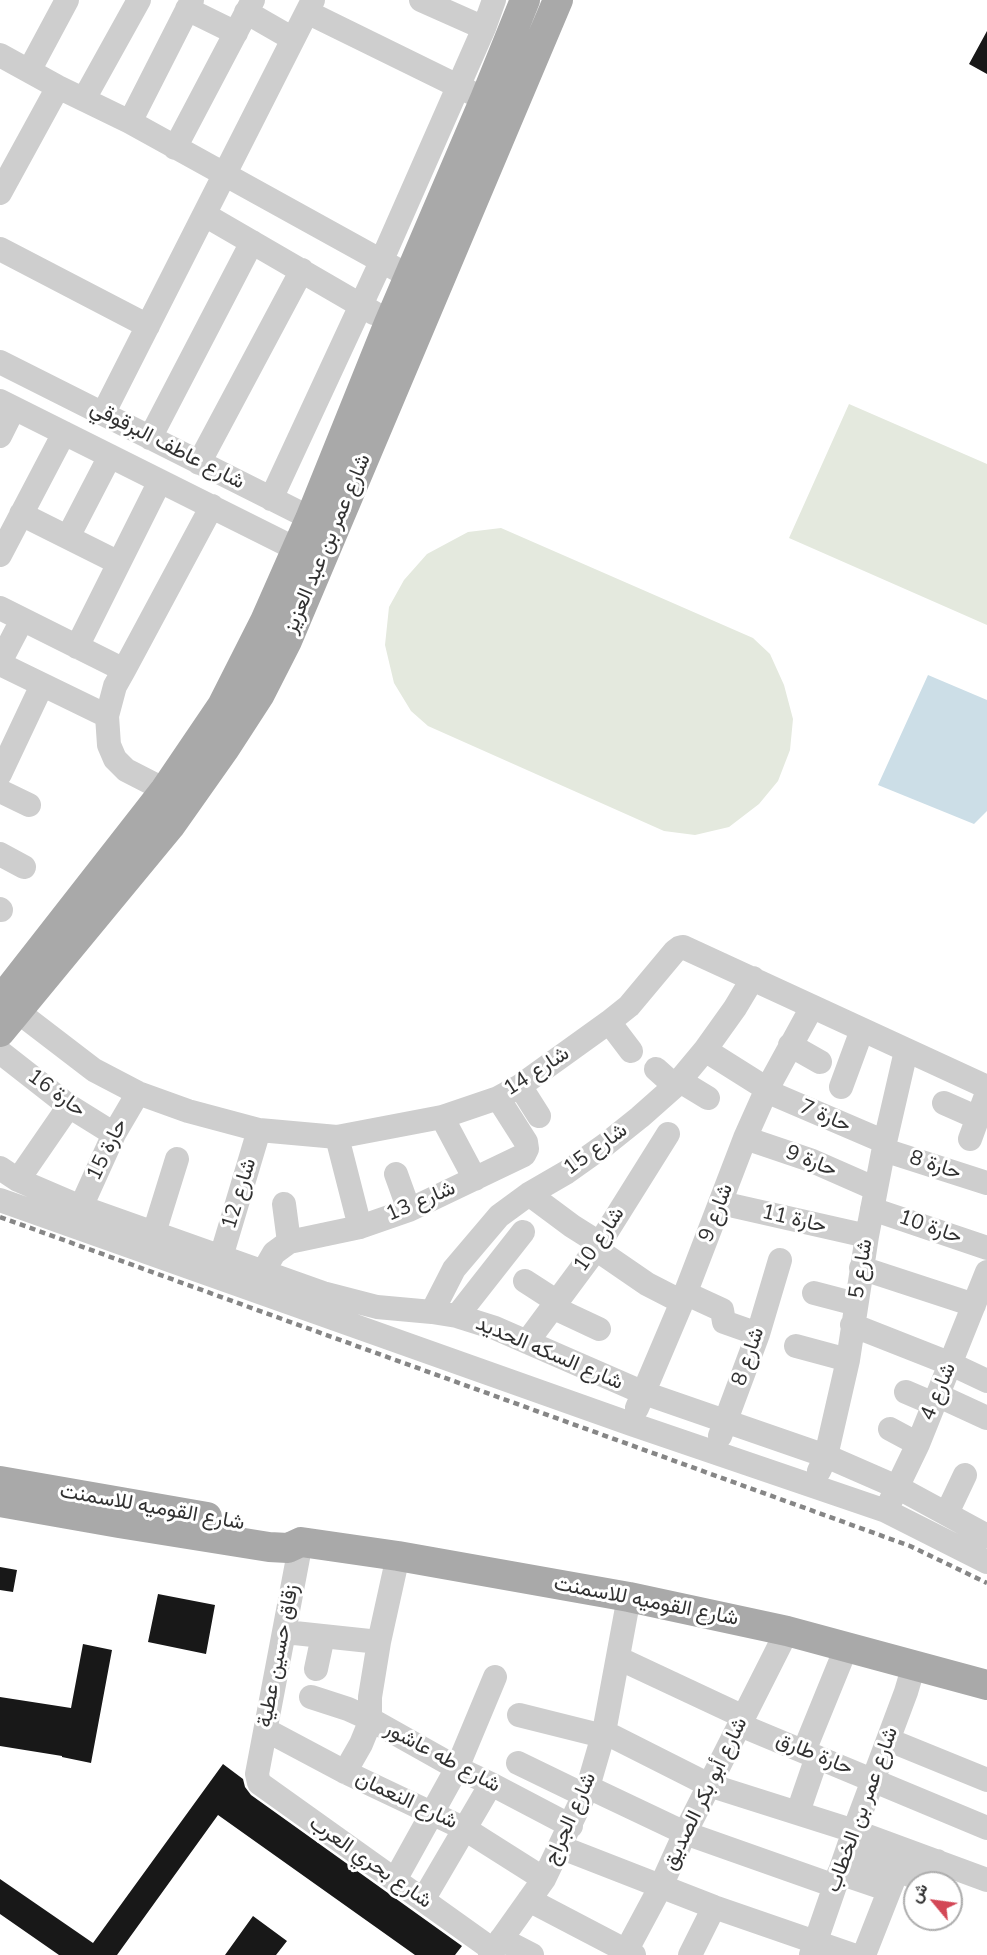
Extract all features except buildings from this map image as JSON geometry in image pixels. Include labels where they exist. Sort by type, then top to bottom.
[{"type":"main road","name":"شارع عمر بن عبد العزيز","points":[[322,524],[389,323],[525,0]]},
{"type":"main road","name":"شارع عمر بن عبد العزيز","points":[[6,1015],[170,826],[260,694],[282,651],[309,555],[322,524],[558,0]]},
{"type":"main road","name":"شارع عمر بن عبد العزيز","points":[[6,1015],[222,706],[265,621],[309,555]]},
{"type":"main road","name":"شارع القوميه للاسمنت","points":[[0,1480],[121,1513]]},
{"type":"main road","name":"شارع القوميه للاسمنت","points":[[0,1502],[286,1531],[292,1533],[301,1542],[398,1556],[629,1597],[787,1631],[987,1685]]},
{"type":"street","points":[[29,71],[67,0]]},
{"type":"street","points":[[84,99],[139,0]]},
{"type":"street","points":[[421,0],[484,28]]},
{"type":"street","points":[[271,499],[362,306],[484,28],[494,0]]},
{"type":"street","points":[[130,122],[189,5],[245,15],[293,39]]},
{"type":"street","points":[[103,414],[310,6],[458,87],[485,99]]},
{"type":"street","points":[[175,148],[245,15]]},
{"type":"street","points":[[2,61],[29,71],[130,122],[409,276]]},
{"type":"street","points":[[0,193],[58,87]]},
{"type":"street","points":[[205,215],[389,323]]},
{"type":"street","points":[[150,438],[252,242]]},
{"type":"street","points":[[0,249],[148,326]]},
{"type":"street","points":[[200,463],[302,270]]},
{"type":"street","name":"شارع عاطف البرقوقي","points":[[0,362],[322,524]]},
{"type":"street","points":[[0,436],[7,404]]},
{"type":"street","name":"شارع عاطف البرقوقي","points":[[7,404],[309,555]]},
{"type":"street","points":[[0,555],[64,433]]},
{"type":"street","points":[[68,537],[110,456]]},
{"type":"street","points":[[77,647],[160,481]]},
{"type":"street","points":[[165,790],[126,770],[115,759],[109,745],[107,716],[116,686],[124,670],[212,506]]},
{"type":"street","points":[[21,514],[119,563]]},
{"type":"street","points":[[0,608],[124,670]]},
{"type":"street","points":[[22,620],[0,663],[107,716]]},
{"type":"street","points":[[0,774],[42,685]]},
{"type":"street","points":[[0,791],[29,806]]},
{"type":"street","points":[[0,854],[24,867]]},
{"type":"street","name":"شارع 14","points":[[6,1015],[94,1070],[138,1093],[188,1111],[259,1130],[337,1137],[442,1117],[498,1098],[520,1086],[609,1022],[645,1003],[675,951],[683,947],[987,1087]]},
{"type":"street","name":"شارع 15","points":[[432,1312],[454,1269],[498,1216],[605,1145],[678,1084],[735,1008],[753,978]]},
{"type":"street","name":"شارع 9","points":[[631,1424],[684,1298],[745,1138],[766,1090],[812,1007]]},
{"type":"street","points":[[609,1022],[631,1051]]},
{"type":"street","points":[[841,1086],[862,1030]]},
{"type":"street","points":[[790,1045],[820,1062]]},
{"type":"street","name":"حارة 7","points":[[705,1050],[766,1090],[884,1146]]},
{"type":"street","name":"شارع 5","points":[[811,1485],[826,1456],[848,1360],[867,1236],[884,1146],[906,1051]]},
{"type":"street","name":"حارة 16","points":[[0,1052],[69,1106],[114,1134]]},
{"type":"street","points":[[656,1069],[678,1084],[708,1098]]},
{"type":"street","points":[[520,1086],[539,1116]]},
{"type":"street","name":"حارة 15","points":[[81,1207],[114,1134],[138,1093]]},
{"type":"street","points":[[944,1103],[974,1128],[987,1093]]},
{"type":"street","name":"شارع 13","points":[[289,1242],[360,1227],[409,1210],[519,1159],[527,1149],[526,1142],[498,1098]]},
{"type":"street","points":[[9,1174],[69,1106]]},
{"type":"street","points":[[442,1117],[475,1179]]},
{"type":"street","name":"شارع 12","points":[[221,1257],[259,1130]]},
{"type":"street","name":"شارع 10","points":[[527,1342],[598,1246],[668,1134]]},
{"type":"street","points":[[337,1137],[360,1227]]},
{"type":"street","name":"حارة 9","points":[[745,1138],[810,1160],[874,1199]]},
{"type":"street","name":"حارة 8","points":[[884,1146],[987,1183]]},
{"type":"street","points":[[154,1233],[177,1159]]},
{"type":"street","name":"شارع السكه الحديد","points":[[9,1174],[81,1207],[350,1301],[377,1307],[457,1316],[495,1328],[644,1393],[826,1456],[947,1513],[985,1528]]},
{"type":"street","points":[[396,1174],[409,1210]]},
{"type":"street","points":[[529,1194],[647,1284],[722,1310],[724,1322],[758,1334]]},
{"type":"street","name":"حارة 10","points":[[874,1199],[987,1248]]},
{"type":"street","name":"شارع السكه الحديد","points":[[0,1200],[631,1424],[886,1511],[987,1562]]},
{"type":"street","name":"حارة 11","points":[[721,1203],[867,1236]]},
{"type":"street","points":[[263,1272],[274,1253],[289,1242],[284,1204]]},
{"type":"street","points":[[457,1316],[523,1232]]},
{"type":"street","name":"شارع 8","points":[[713,1452],[727,1422],[758,1334],[780,1260]]},
{"type":"street","points":[[861,1268],[979,1301]]},
{"type":"street","name":"شارع 4","points":[[886,1511],[918,1444],[979,1301],[987,1272]]},
{"type":"street","points":[[525,1281],[554,1304],[599,1329]]},
{"type":"street","points":[[814,1293],[987,1381]]},
{"type":"street","points":[[796,1347],[848,1360]]},
{"type":"street","points":[[906,1392],[987,1418]]},
{"type":"street","points":[[890,1429],[918,1444]]},
{"type":"street","points":[[947,1513],[965,1475]]},
{"type":"street","name":"زقاق حسين عطية","points":[[258,1770],[301,1542]]},
{"type":"street","points":[[345,1772],[371,1720],[370,1697],[379,1642],[398,1556]]},
{"type":"street","name":"شارع الجراج","points":[[495,1948],[544,1879],[586,1791],[604,1734],[629,1597]]},
{"type":"street","name":"شارع أبو بكر الصديق","points":[[628,1953],[685,1833],[787,1631]]},
{"type":"street","points":[[285,1632],[379,1642]]},
{"type":"street","points":[[316,1669],[323,1636]]},
{"type":"street","points":[[798,1812],[810,1754],[846,1648]]},
{"type":"street","name":"حارة طارق","points":[[618,1658],[810,1754],[987,1828]]},
{"type":"street","name":"شارع عمر بن الخطاب","points":[[813,1948],[914,1665]]},
{"type":"street","points":[[395,1880],[457,1768],[495,1677]]},
{"type":"street","name":"شارع طه عاشور","points":[[311,1697],[348,1709],[371,1720],[457,1768],[491,1784],[565,1836],[661,1886],[813,1948],[853,1955]]},
{"type":"street","points":[[519,1715],[604,1734],[710,1785],[798,1812],[843,1861],[893,1881],[929,1881],[937,1861]]},
{"type":"street","name":"شارع النعمان","points":[[266,1730],[345,1772],[465,1828],[544,1879]]},
{"type":"street","points":[[889,1740],[987,1780]]},
{"type":"street","points":[[518,1763],[685,1833],[843,1861],[937,1861],[987,1880]]},
{"type":"street","name":"شارع بحري العرب","points":[[258,1770],[258,1779],[262,1787],[423,1900],[495,1948],[532,1955]]},
{"type":"street","points":[[423,1900],[491,1784]]},
{"type":"street","points":[[864,1955],[893,1881]]},
{"type":"street","points":[[529,1900],[628,1953]]},
{"type":"street","points":[[695,1953],[714,1907]]},
{"type":"shaded area","points":[[849,404],[987,464],[987,625],[789,538]]},
{"type":"shaded area","points":[[501,528],[753,638],[770,654],[784,685],[793,719],[790,750],[778,781],[759,804],[729,827],[695,835],[664,831],[428,726],[411,711],[394,683],[385,645],[389,607],[404,580],[427,554],[468,532]]},
{"type":"shaded area","points":[[928,675],[987,700],[987,811],[974,824],[878,785]]},
{"type":"railway","points":[[0,1217],[910,1546],[987,1583]]}]
